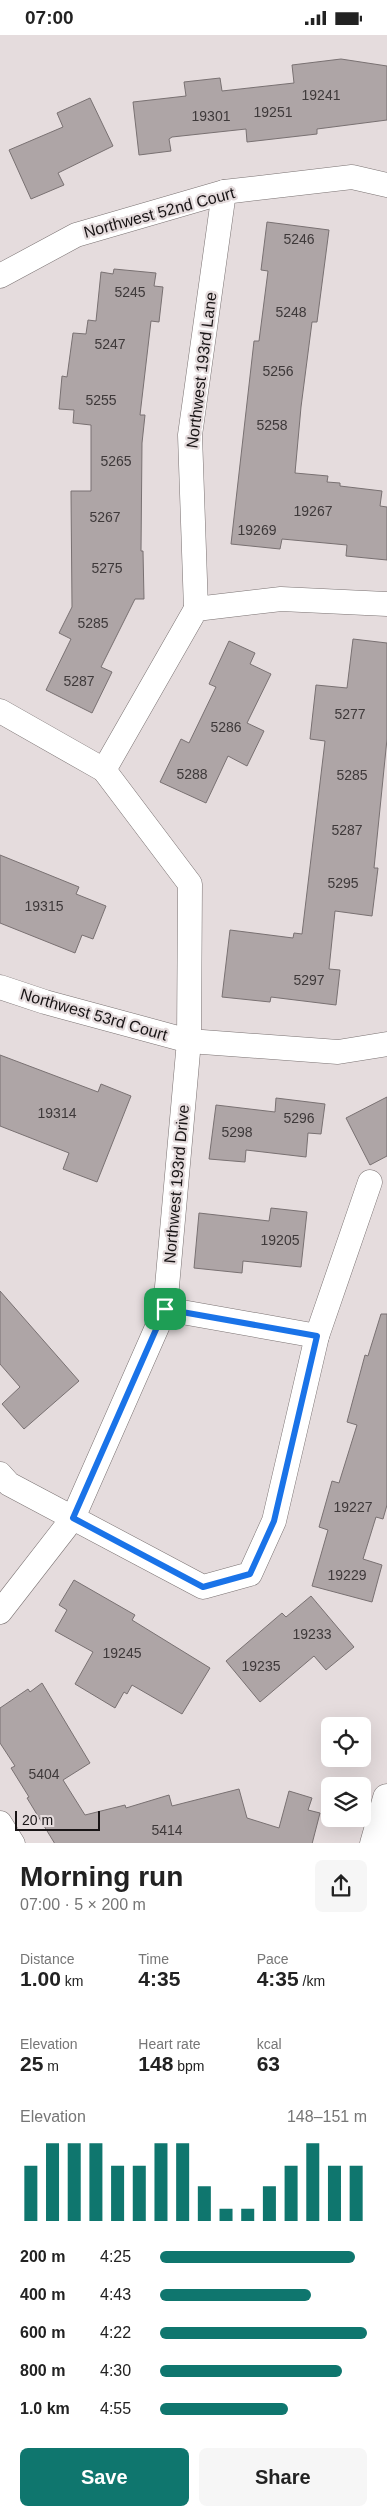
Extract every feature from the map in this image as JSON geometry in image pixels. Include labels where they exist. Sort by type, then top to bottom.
[{"type":"street","name":"Northwest 52nd Court","points":[[0,276],[76,235],[224,192],[352,177],[387,185]]},
{"type":"street","name":"Northwest 193rd Lane","points":[[196,609],[190,435],[224,192]]},
{"type":"street","points":[[0,711],[104,770],[196,609],[281,599],[387,604]]},
{"type":"street","name":"Northwest 193rd Drive","points":[[0,1613],[73,1518],[165,1309],[189,1041],[190,884],[104,770]]},
{"type":"street","name":"Northwest 53rd Court","points":[[0,987],[46,1002],[189,1041],[338,1052],[387,1044]]},
{"type":"street","points":[[0,1474],[9,1484],[203,1587],[250,1574],[274,1521],[317,1336],[370,1182]]},
{"type":"street","points":[[165,1309],[317,1336]]},
{"type":"street","points":[[374,1843],[387,1798]]},
{"type":"street","points":[[0,1823],[13,1843]]},
{"type":"building","points":[[341,59],[387,66],[387,120],[317,129],[317,134],[247,142],[246,129],[172,137],[169,139],[171,151],[139,155],[133,102],[186,96],[184,82],[220,78],[222,91],[294,83],[292,65]]},
{"type":"building","points":[[90,98],[113,146],[58,173],[64,185],[31,199],[9,150],[63,127],[57,113]]},
{"type":"building","points":[[267,222],[329,230],[317,322],[312,322],[295,473],[328,476],[327,482],[340,483],[340,486],[382,491],[380,506],[387,507],[387,560],[346,556],[347,545],[282,539],[280,549],[231,544],[254,341],[259,341],[268,271],[261,270]]},
{"type":"building","points":[[114,269],[156,273],[154,286],[163,287],[159,322],[151,321],[140,415],[145,415],[142,443],[141,551],[143,551],[144,599],[135,599],[101,667],[112,672],[92,713],[46,690],[71,639],[59,633],[72,607],[71,491],[91,491],[91,425],[73,423],[74,410],[59,409],[62,376],[67,377],[73,333],[86,334],[88,320],[96,321],[101,272],[113,274]]},
{"type":"building","points":[[353,639],[387,643],[387,739],[374,868],[378,868],[372,916],[335,911],[329,969],[340,970],[336,1005],[271,997],[270,1002],[222,997],[230,930],[293,938],[294,933],[302,934],[325,741],[310,739],[316,685],[347,688]]},
{"type":"building","points":[[229,641],[255,653],[250,664],[271,674],[247,723],[264,731],[247,766],[228,756],[206,803],[160,782],[181,739],[189,743],[216,687],[209,684]]},
{"type":"building","points":[[0,855],[79,887],[76,894],[106,906],[93,939],[82,935],[75,953],[0,923]]},
{"type":"building","points":[[0,1055],[98,1092],[101,1084],[131,1096],[97,1182],[63,1169],[69,1153],[0,1126]]},
{"type":"building","points":[[387,1097],[387,1156],[370,1165],[346,1118]]},
{"type":"building","points":[[276,1098],[325,1104],[321,1134],[308,1133],[306,1157],[246,1150],[245,1162],[209,1159],[216,1105],[275,1112]]},
{"type":"building","points":[[271,1208],[307,1212],[301,1267],[243,1261],[242,1273],[194,1268],[199,1213],[269,1221]]},
{"type":"building","points":[[0,1291],[79,1381],[24,1429],[2,1404],[20,1387],[0,1364]]},
{"type":"building","points":[[381,1314],[387,1314],[387,1505],[383,1519],[376,1517],[363,1559],[382,1565],[372,1602],[312,1586],[328,1530],[319,1527],[332,1481],[339,1483],[357,1425],[347,1422],[365,1355],[368,1356]]},
{"type":"building","points":[[74,1580],[135,1615],[132,1620],[210,1668],[182,1714],[132,1685],[127,1694],[124,1692],[115,1708],[75,1684],[93,1652],[55,1631],[67,1610],[59,1605]]},
{"type":"building","points":[[311,1596],[354,1647],[326,1670],[314,1656],[260,1702],[226,1661],[282,1613],[286,1617]]},
{"type":"building","points":[[42,1683],[90,1763],[63,1780],[85,1815],[125,1805],[126,1808],[169,1795],[172,1806],[239,1789],[247,1818],[279,1828],[289,1791],[312,1798],[308,1810],[320,1813],[312,1843],[54,1843],[27,1798],[29,1797],[11,1768],[15,1766],[0,1743],[0,1708],[28,1689],[30,1692]]},
{"type":"route","points":[[165,1309],[317,1336],[274,1521],[250,1574],[203,1587],[73,1518],[165,1309]]}]
